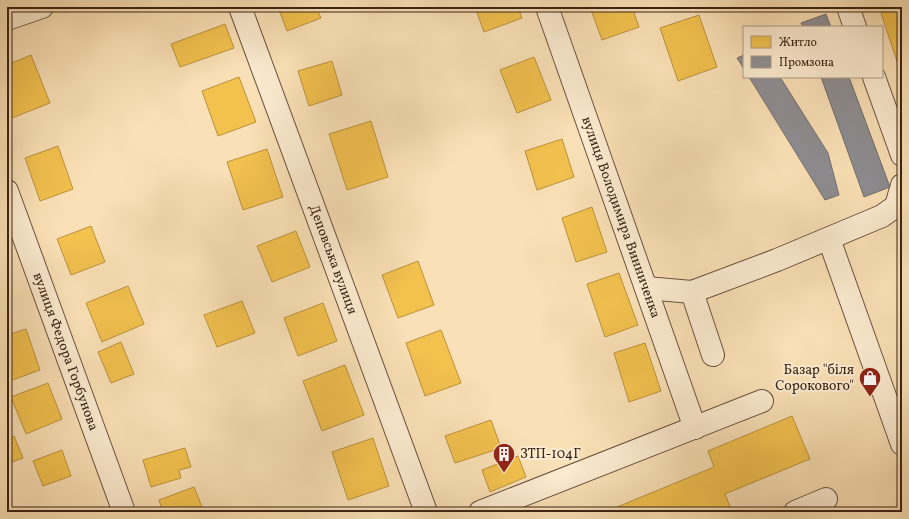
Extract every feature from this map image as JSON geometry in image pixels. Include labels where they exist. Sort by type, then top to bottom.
[{"type":"street","points":[[7,20],[42,7]]},
{"type":"street","name":"Деповська вулиця","points":[[240,7],[426,512]]},
{"type":"street","name":"вулиця Володимира Винниченка","points":[[547,7],[695,428]]},
{"type":"street","points":[[848,7],[856,26]]},
{"type":"street","points":[[874,78],[902,155]]},
{"type":"street","points":[[646,288],[692,292],[777,260],[882,216],[896,206],[902,185]]},
{"type":"street","name":"вулиця Федора Горбунова","points":[[7,191],[124,512]]},
{"type":"street","points":[[829,239],[902,444]]},
{"type":"street","points":[[692,292],[713,356]]},
{"type":"street","points":[[480,512],[762,401],[740,410]]},
{"type":"street","points":[[795,512],[826,499]]},
{"type":"building: Житло","points":[[278,7],[316,7],[321,18],[287,31]]},
{"type":"building: Житло","points":[[475,7],[518,7],[522,18],[484,32]]},
{"type":"building: Житло","points":[[590,7],[632,7],[639,27],[602,40]]},
{"type":"building: Житло","points":[[879,7],[902,7],[902,76]]},
{"type":"building: Житло","points":[[699,15],[717,67],[678,81],[660,28]]},
{"type":"building: Житло","points":[[225,24],[234,48],[180,67],[171,44]]},
{"type":"building: Житло","points":[[31,55],[50,103],[12,118],[7,106],[7,65]]},
{"type":"building: Житло","points":[[534,57],[551,100],[517,113],[500,70]]},
{"type":"building: Житло","points":[[332,61],[342,95],[309,106],[298,71]]},
{"type":"building: Житло","points":[[239,77],[256,122],[218,136],[202,91]]},
{"type":"building: Житло","points":[[371,121],[388,177],[347,190],[329,134]]},
{"type":"building: Житло","points":[[562,139],[574,177],[537,190],[525,151]]},
{"type":"building: Житло","points":[[58,146],[73,189],[40,201],[25,158]]},
{"type":"building: Житло","points":[[267,149],[283,197],[243,210],[227,162]]},
{"type":"building: Житло","points":[[592,207],[607,252],[576,262],[562,218]]},
{"type":"building: Житло","points":[[91,226],[105,262],[71,275],[57,239]]},
{"type":"building: Житло","points":[[296,231],[310,267],[272,282],[257,246]]},
{"type":"building: Житло","points":[[418,261],[434,305],[398,318],[382,275]]},
{"type":"building: Житло","points":[[619,273],[638,325],[605,337],[587,284]]},
{"type":"building: Житло","points":[[128,286],[144,324],[102,342],[86,303]]},
{"type":"building: Житло","points":[[242,301],[255,333],[217,347],[204,315]]},
{"type":"building: Житло","points":[[323,303],[337,341],[298,356],[284,318]]},
{"type":"building: Житло","points":[[26,329],[40,370],[7,382],[7,335]]},
{"type":"building: Житло","points":[[441,330],[461,383],[425,396],[406,343]]},
{"type":"building: Житло","points":[[121,342],[134,374],[111,383],[98,352]]},
{"type":"building: Житло","points":[[645,343],[661,391],[629,402],[614,353]]},
{"type":"building: Житло","points":[[345,365],[364,415],[322,431],[303,381]]},
{"type":"building: Житло","points":[[48,383],[62,419],[26,434],[11,397]]},
{"type":"building: Житло","points":[[792,416],[810,459],[725,494],[731,509],[724,512],[605,512],[714,467],[708,451]]},
{"type":"building: Житло","points":[[491,420],[501,448],[455,463],[445,436]]},
{"type":"building: Житло","points":[[14,436],[23,458],[7,464],[7,439]]},
{"type":"building: Житло","points":[[373,438],[389,486],[348,500],[332,452]]},
{"type":"building: Житло","points":[[185,448],[191,467],[179,470],[181,478],[151,487],[143,460]]},
{"type":"building: Житло","points":[[62,450],[71,476],[43,486],[33,461]]},
{"type":"building: Житло","name":"ЗТП-104Г","points":[[518,456],[526,477],[490,492],[482,470]]},
{"type":"building: Житло","points":[[194,487],[204,512],[163,512],[159,500]]},
{"type":"building: Промзона","points":[[826,14],[831,26],[802,26],[801,23]]},
{"type":"building: Промзона","points":[[743,55],[743,67],[737,58]]},
{"type":"building: Промзона","points":[[750,78],[781,78],[828,153],[839,195],[825,200]]},
{"type":"building: Промзона","points":[[821,78],[849,78],[890,187],[864,197]]},
{"type":"place","name":"Базар \"біля Сорокового\"","points":[[870,398]]},
{"type":"place","name":"ЗТП-104Г","points":[[504,474]]}]
